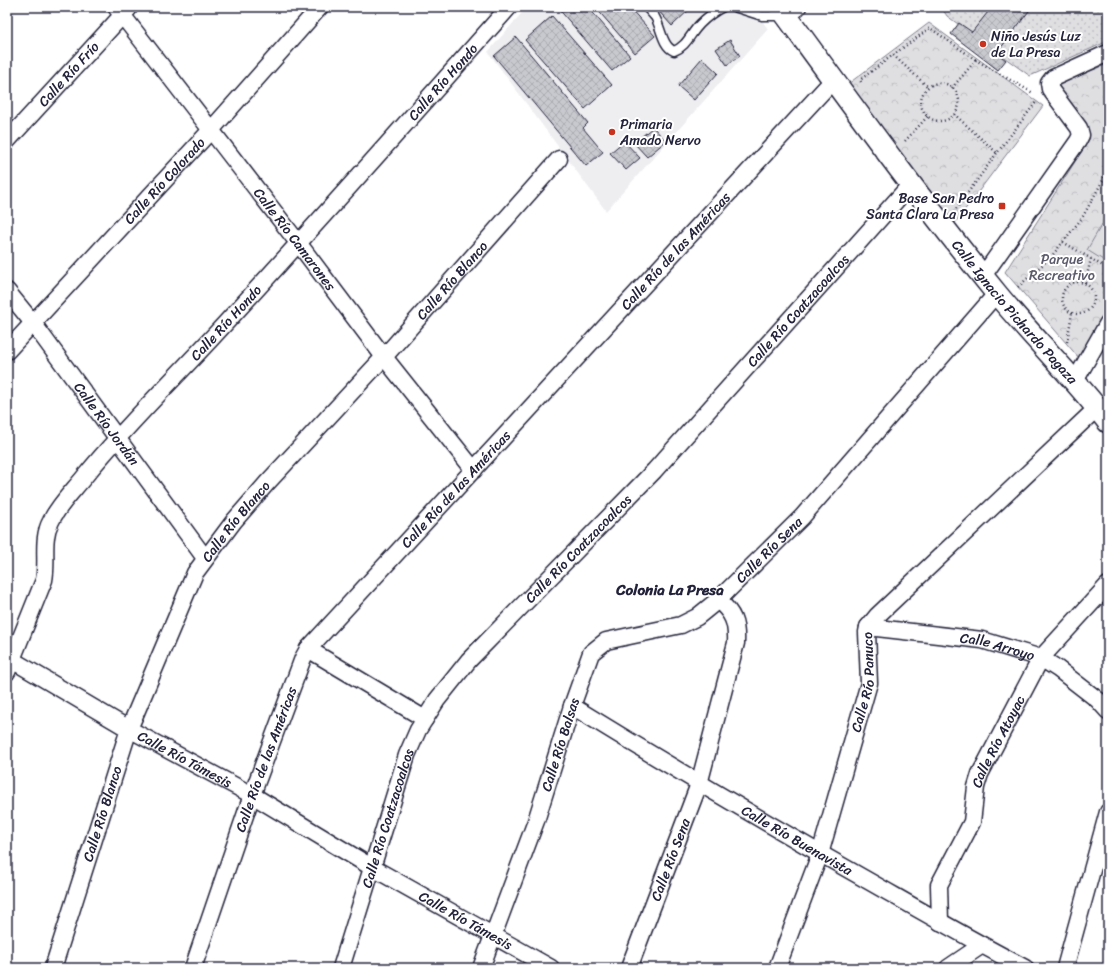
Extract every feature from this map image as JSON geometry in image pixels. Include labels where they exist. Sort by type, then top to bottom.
[{"type":"street","name":"Calle Río Colorado","points":[[7,351],[211,130],[320,7]]},
{"type":"street","name":"Calle Río Hondo","points":[[8,663],[44,580],[46,570],[46,540],[51,521],[58,509],[95,463],[299,244],[509,7]]},
{"type":"street","name":"Calle Río Camarones","points":[[123,10],[211,130],[384,357],[474,470]]},
{"type":"street","name":"Calle Río Frío","points":[[7,141],[123,10]]},
{"type":"street","name":"Calle Ignacio Pichardo Pagaza","points":[[788,10],[834,79],[911,184],[1000,297],[1102,415]]},
{"type":"street","points":[[983,276],[1081,135],[1079,128],[1050,89],[1049,82],[1053,78],[1108,53]]},
{"type":"street","name":"Calle Río de las Américas","points":[[193,968],[252,795],[303,658],[308,650],[834,79]]},
{"type":"street","name":"Calle Río Blanco","points":[[53,968],[129,729],[195,573],[234,521],[266,483],[384,357],[559,159]]},
{"type":"street","name":"Calle Río Coatzacoalcos","points":[[341,968],[412,741],[437,700],[469,660],[654,470],[911,184]]},
{"type":"street","name":"Calle Río Jordán","points":[[7,291],[33,324],[205,558]]},
{"type":"street","name":"Calle Río Sena","points":[[629,968],[699,784],[736,642],[735,622],[727,609],[718,600],[802,517],[1000,297]]},
{"type":"street","points":[[1074,381],[1108,323]]},
{"type":"street","name":"Calle Río Panuco","points":[[777,968],[820,854],[869,684],[868,627],[877,616],[1102,415]]},
{"type":"street","name":"Calle Río Atoyac","points":[[940,922],[939,885],[972,822],[976,787],[980,774],[1041,658],[1108,585]]},
{"type":"street","name":"Calle Río Balsas","points":[[481,968],[536,821],[572,706],[591,653],[606,641],[689,622],[718,600]]},
{"type":"street","name":"Calle Arroyo","points":[[868,627],[982,640],[1041,658],[1058,669],[1098,700],[1108,711]]},
{"type":"street","points":[[308,650],[425,719]]},
{"type":"street","name":"Calle Río Támesis","points":[[8,663],[252,795],[373,868],[550,968]]},
{"type":"street","name":"Calle Río Buenavista","points":[[572,706],[699,784],[820,854],[1025,968]]},
{"type":"street","points":[[1065,968],[1108,812]]},
{"type":"street","points":[[948,968],[982,945]]},
{"type":"lane","points":[[646,7],[654,17],[666,44],[671,50],[674,51],[685,45],[688,37],[701,23],[723,7]]},
{"type":"lane","points":[[734,7],[762,16],[788,10]]},
{"type":"path","points":[[864,87],[860,80],[930,28],[976,60],[1033,94]]},
{"type":"path","points":[[893,55],[928,88]]},
{"type":"path","points":[[952,88],[976,60]]},
{"type":"path","points":[[936,83],[942,83],[947,84],[952,88],[958,97],[959,103],[954,114],[944,120],[938,120],[928,116],[924,112],[921,100],[922,94],[928,88],[936,83]]},
{"type":"path","points":[[953,213],[1040,98]]},
{"type":"path","points":[[954,114],[997,153]]},
{"type":"path","points":[[889,154],[903,143],[928,116]]},
{"type":"path","points":[[1000,297],[1051,257],[1082,218],[1108,171]]},
{"type":"path","points":[[1063,242],[1108,269]]},
{"type":"path","points":[[1085,283],[1091,259]]},
{"type":"path","points":[[1074,281],[1085,283],[1093,291],[1093,302],[1091,307],[1082,314],[1077,314],[1067,310],[1064,307],[1061,296],[1065,287],[1074,281]]},
{"type":"shaded area","name":"Primaria Amado Nervo","points":[[527,7],[752,7],[768,29],[606,211],[488,52]]},
{"type":"green space","points":[[941,7],[1108,7],[1108,41],[1030,76],[947,16]]},
{"type":"green space","points":[[929,23],[1043,106],[954,224],[848,84]]},
{"type":"green space","name":"Parque Recreativo","points":[[1108,64],[1108,308],[1079,358],[1005,272],[1090,138],[1052,86]]},
{"type":"green space","points":[[1108,214],[1108,263],[1087,250]]},
{"type":"building","points":[[557,7],[588,7],[630,56],[612,71]]},
{"type":"building","points":[[595,7],[629,7],[655,36],[635,53]]},
{"type":"building","points":[[692,7],[672,26],[656,8]]},
{"type":"building","name":"Niño Jesús Luz de La Presa","points":[[992,7],[1032,7],[997,53],[1006,60],[998,70],[951,34],[959,23],[972,32]]},
{"type":"building","points":[[552,16],[612,85],[585,109],[525,40]]},
{"type":"building","points":[[516,37],[588,123],[583,128],[603,152],[586,166],[494,56]]},
{"type":"building","points":[[730,40],[740,56],[727,65],[716,49]]},
{"type":"building","points":[[702,58],[718,73],[694,100],[678,86]]},
{"type":"building","points":[[653,127],[666,141],[647,157],[634,143]]},
{"type":"building","points":[[624,141],[640,158],[626,170],[610,153]]},
{"type":"place","name":"Niño Jesús Luz de La Presa","points":[[983,44]]},
{"type":"place","name":"Primaria Amado Nervo","points":[[612,132]]},
{"type":"place","name":"Base San Pedro Santa Clara La Presa","points":[[1002,206]]},
{"type":"district","name":"Colonia La Presa","points":[[670,590]]}]
